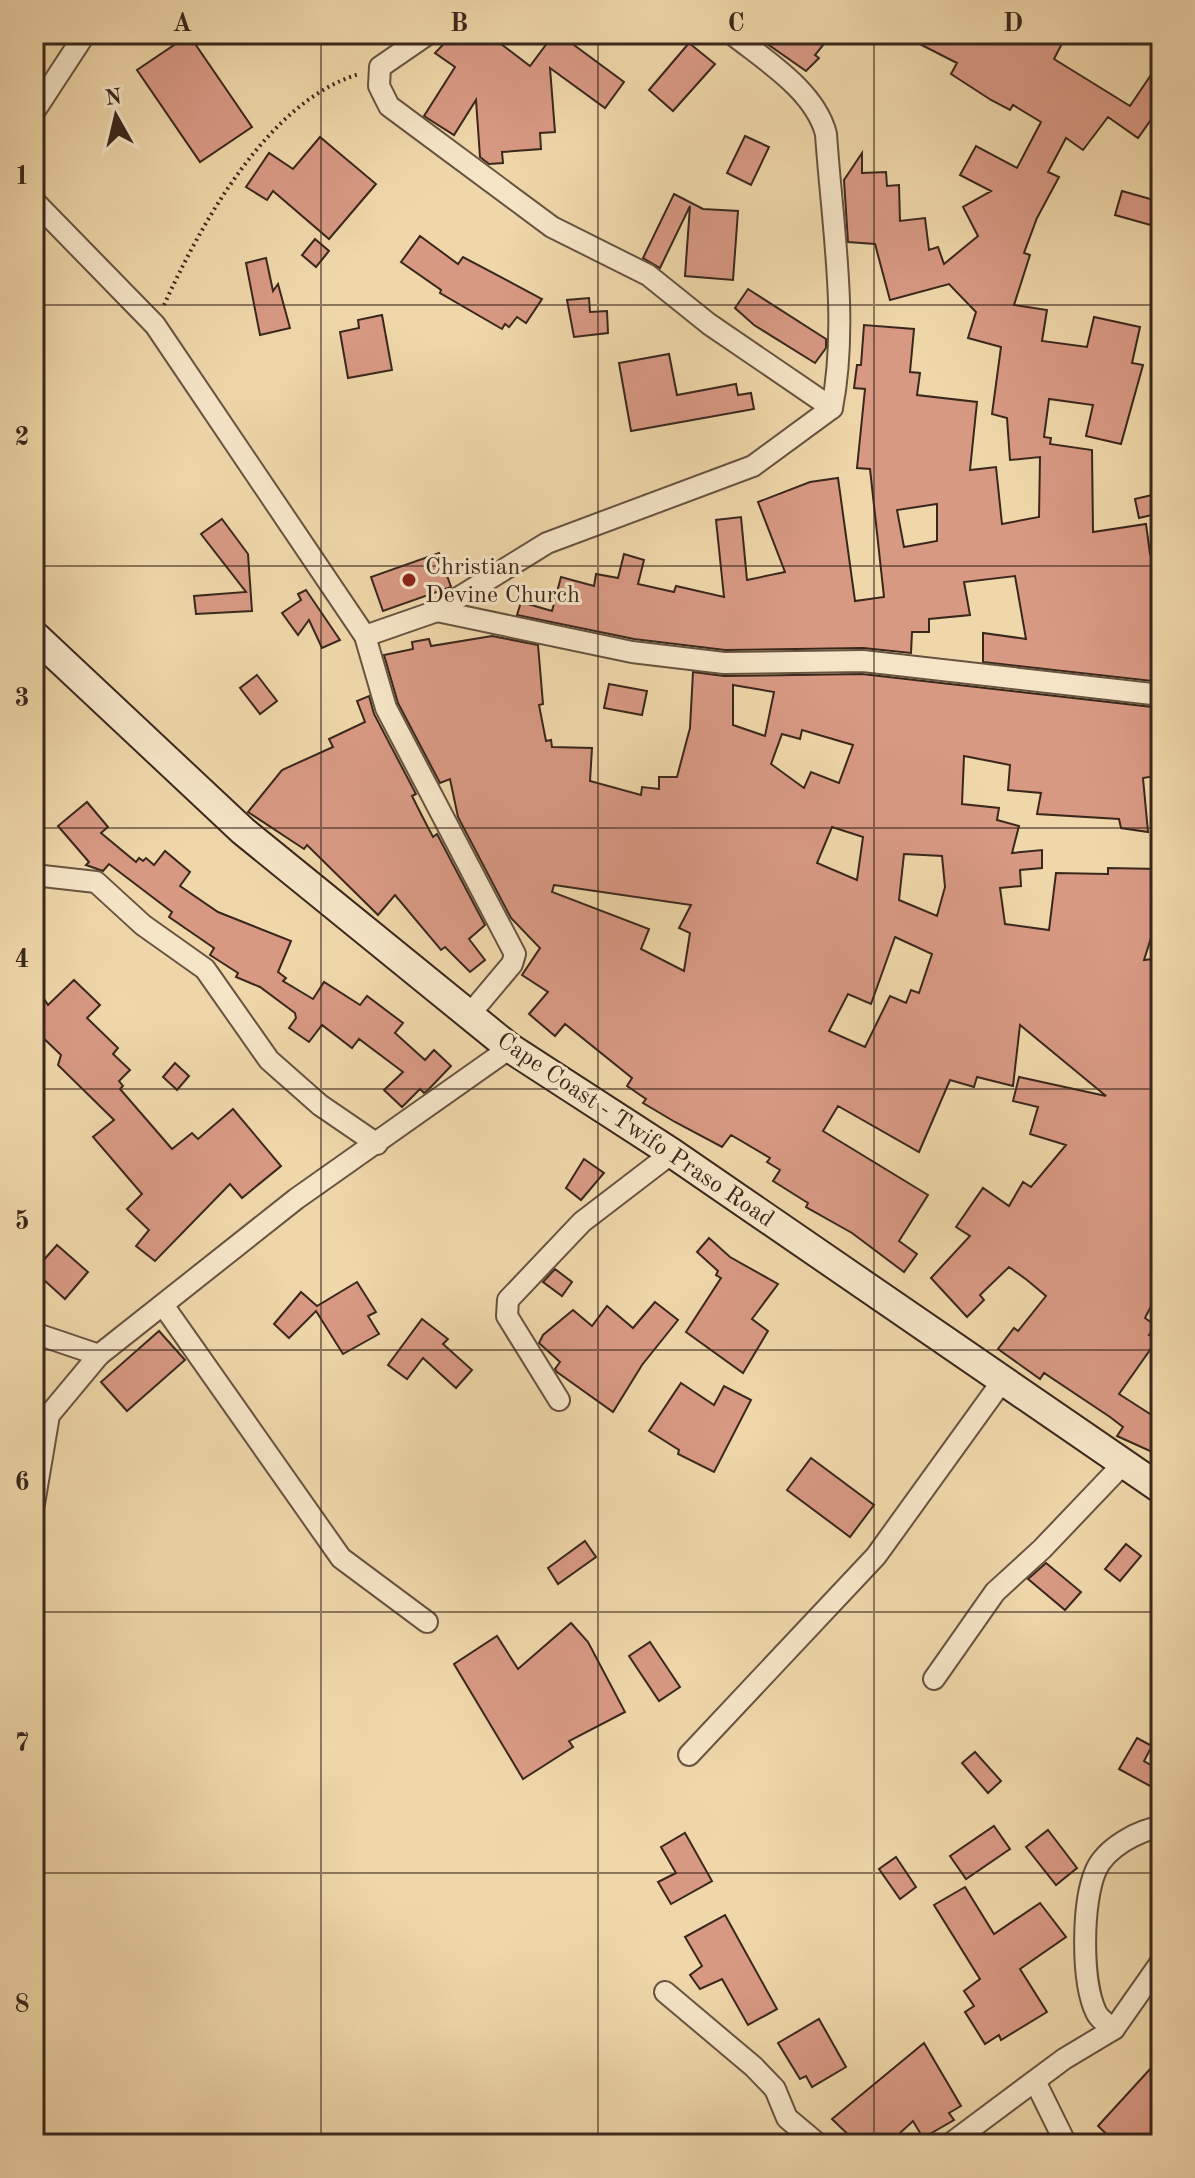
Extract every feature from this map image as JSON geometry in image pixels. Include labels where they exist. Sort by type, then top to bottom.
[{"type":"main road","name":"Cape Coast - Twifo Praso Road","points":[[34,635],[243,831],[510,1048],[672,1153],[1161,1489]]},
{"type":"street","points":[[34,112],[85,34]]},
{"type":"street","points":[[428,34],[380,67],[379,86],[389,106],[552,227],[648,275],[709,324],[832,408]]},
{"type":"street","points":[[365,636],[437,611],[547,543],[753,466],[832,408],[839,372],[838,300],[826,134],[821,114],[789,80],[732,34]]},
{"type":"street","points":[[34,201],[155,325],[365,636],[386,708],[515,954],[512,964],[470,1014]]},
{"type":"street","points":[[437,611],[632,652],[724,663],[863,661],[1161,695]]},
{"type":"street","points":[[34,875],[96,882],[143,925],[205,969],[269,1060],[320,1105],[377,1144]]},
{"type":"street","points":[[34,1504],[49,1415],[99,1355],[296,1199],[510,1048]]},
{"type":"street","points":[[559,1400],[534,1365],[507,1316],[508,1300],[582,1222],[672,1153]]},
{"type":"street","points":[[163,1305],[341,1558],[427,1622]]},
{"type":"street","points":[[34,1333],[99,1355]]},
{"type":"street","points":[[689,1755],[876,1556],[1003,1380]]},
{"type":"street","points":[[934,1679],[995,1592],[1042,1549],[1124,1463]]},
{"type":"street","points":[[1114,2029],[1097,2016],[1091,1999],[1086,1960],[1088,1897],[1097,1868],[1119,1846],[1142,1830],[1161,1827]]},
{"type":"street","points":[[950,2144],[1035,2081],[1114,2029],[1161,1962]]},
{"type":"street","points":[[665,1992],[754,2067],[775,2089],[787,2118],[818,2144]]},
{"type":"street","points":[[1035,2081],[1066,2144]]},
{"type":"path","points":[[155,325],[228,182],[309,98],[335,81],[380,67]]},
{"type":"building","points":[[453,34],[498,34],[501,44],[530,66],[554,34],[559,34],[624,82],[605,108],[550,68],[555,132],[540,133],[541,149],[502,152],[503,163],[489,164],[480,157],[476,100],[454,135],[424,116],[455,67],[435,53]]},
{"type":"building","points":[[753,34],[832,34],[815,55],[819,58],[806,71]]},
{"type":"building","points":[[900,34],[1067,34],[1054,59],[1130,106],[1161,60],[1161,123],[1153,117],[1138,138],[1108,117],[1083,150],[1066,138],[1048,172],[1059,177],[1037,218],[1024,253],[1030,255],[1014,305],[1047,310],[1042,341],[1087,347],[1094,317],[1140,327],[1132,363],[1143,365],[1121,444],[1086,436],[1093,405],[1049,399],[1044,437],[1051,438],[1050,444],[1092,450],[1093,532],[1146,524],[1150,554],[1161,553],[1161,682],[983,662],[983,633],[1026,639],[1015,576],[964,582],[970,615],[929,619],[929,632],[912,632],[911,653],[863,648],[725,650],[634,639],[517,615],[521,602],[552,611],[561,577],[594,586],[596,574],[618,578],[624,554],[644,560],[638,584],[674,592],[676,586],[724,597],[716,520],[741,517],[747,580],[785,572],[758,502],[810,482],[838,478],[855,601],[884,597],[870,469],[857,468],[865,389],[854,388],[857,365],[861,365],[864,325],[914,329],[910,372],[920,373],[917,395],[977,402],[970,470],[996,467],[1002,524],[1039,517],[1040,457],[1010,460],[1007,418],[992,414],[1001,347],[968,338],[976,312],[949,284],[890,300],[875,244],[848,242],[844,180],[862,153],[862,173],[886,172],[887,186],[899,185],[900,221],[925,218],[929,250],[938,247],[944,264],[978,236],[963,207],[991,191],[960,175],[976,146],[1017,168],[1041,122],[1013,105],[1010,110],[991,100],[951,74],[957,63]],"holes":[[[937,504],[937,541],[904,547],[897,510]]]},
{"type":"building","points":[[189,35],[252,127],[200,162],[137,70]]},
{"type":"building","points":[[689,43],[715,64],[673,111],[649,90]]},
{"type":"building","points":[[745,136],[769,147],[751,185],[727,173]]},
{"type":"building","points":[[320,137],[376,184],[329,239],[273,191],[267,200],[246,187],[269,153],[293,169]]},
{"type":"building","points":[[1122,191],[1161,202],[1161,228],[1115,215]]},
{"type":"building","points":[[674,194],[703,209],[738,211],[733,280],[685,276],[690,206],[660,268],[643,258]]},
{"type":"building","points":[[420,236],[458,264],[463,257],[542,299],[526,323],[517,317],[509,327],[505,324],[502,329],[440,293],[441,290],[401,262]]},
{"type":"building","points":[[315,239],[329,251],[316,267],[302,255]]},
{"type":"building","points":[[266,258],[273,291],[278,284],[290,328],[260,335],[246,263]]},
{"type":"building","points":[[748,289],[826,339],[826,348],[815,363],[754,325],[735,308]]},
{"type":"building","points":[[589,298],[590,312],[607,311],[608,333],[574,337],[567,300]]},
{"type":"building","points":[[382,315],[392,370],[348,378],[340,332],[359,328],[358,320]]},
{"type":"building","points":[[669,354],[677,395],[736,384],[738,395],[751,393],[754,409],[631,431],[619,363]]},
{"type":"building","points":[[1152,495],[1156,514],[1139,518],[1135,499]]},
{"type":"building","points":[[222,519],[248,554],[252,611],[196,614],[194,596],[246,592],[201,534]]},
{"type":"building","points":[[439,553],[451,587],[383,611],[371,577]]},
{"type":"building","points":[[306,590],[340,640],[322,648],[309,620],[298,635],[282,613],[301,600],[298,594]]},
{"type":"building","points":[[492,636],[538,645],[543,704],[539,705],[546,741],[551,740],[552,747],[592,748],[590,781],[641,795],[642,787],[659,789],[659,777],[677,777],[690,728],[693,672],[724,676],[862,674],[1161,708],[1161,775],[1143,778],[1148,832],[1121,828],[1119,819],[1037,814],[1041,793],[1008,790],[1010,765],[964,756],[962,804],[999,808],[997,820],[1019,826],[1012,853],[1042,850],[1042,868],[1020,870],[1021,886],[1000,888],[1005,924],[1049,930],[1056,873],[1108,874],[1108,868],[1159,869],[1157,919],[1144,960],[1160,958],[1161,968],[1161,1287],[1145,1318],[1156,1326],[1149,1335],[1157,1340],[1119,1394],[1161,1421],[1161,1456],[1117,1436],[1123,1427],[1110,1417],[1044,1373],[1040,1379],[998,1349],[1014,1328],[1018,1331],[1046,1296],[1027,1280],[1009,1267],[980,1295],[984,1300],[967,1317],[931,1278],[970,1236],[956,1227],[983,1188],[1009,1206],[1023,1182],[1031,1187],[1066,1145],[1030,1134],[1038,1107],[1013,1101],[1019,1077],[1106,1096],[1020,1025],[1013,1086],[977,1077],[974,1087],[950,1080],[919,1152],[838,1106],[823,1131],[928,1195],[899,1241],[917,1254],[904,1272],[852,1233],[806,1207],[808,1203],[773,1181],[780,1170],[767,1162],[770,1158],[731,1135],[722,1147],[643,1103],[646,1099],[627,1086],[632,1078],[565,1024],[555,1036],[529,1014],[548,992],[522,975],[540,948],[511,918],[458,817],[450,779],[440,783],[398,703],[384,655],[413,649],[412,642],[429,639],[431,646]],"holes":[[[733,685],[774,692],[765,736],[733,725]],[[802,730],[853,745],[839,783],[811,772],[804,788],[771,764],[782,734],[800,739]],[[832,827],[863,837],[857,880],[817,863]],[[904,854],[942,856],[945,887],[937,916],[899,900]],[[554,885],[691,905],[679,928],[690,933],[684,971],[641,949],[649,929],[552,892]],[[895,937],[932,954],[919,993],[911,990],[906,1003],[890,996],[865,1047],[829,1031],[848,994],[871,1004]]]},
{"type":"building","points":[[257,675],[277,701],[260,714],[240,688]]},
{"type":"building","points":[[609,684],[647,691],[642,715],[604,708]]},
{"type":"building","points":[[369,696],[374,714],[416,794],[412,796],[420,812],[433,837],[437,834],[485,925],[469,939],[485,960],[470,972],[445,947],[441,950],[395,895],[378,915],[307,845],[304,849],[248,812],[282,770],[333,747],[329,739],[365,722],[357,701]]},
{"type":"building","points":[[87,802],[108,827],[101,833],[136,862],[139,858],[143,861],[146,858],[154,865],[165,851],[190,872],[180,886],[218,912],[291,941],[278,972],[286,978],[283,981],[313,999],[324,982],[360,1005],[367,996],[403,1023],[395,1033],[425,1060],[434,1050],[451,1066],[428,1090],[424,1093],[420,1089],[402,1107],[384,1090],[403,1072],[359,1039],[352,1048],[322,1025],[309,1042],[289,1028],[296,1018],[295,1013],[260,987],[236,977],[238,973],[210,955],[214,948],[169,917],[172,912],[109,864],[103,871],[86,865],[89,862],[58,826]]},
{"type":"building","points":[[74,980],[100,1005],[87,1018],[118,1048],[113,1054],[130,1070],[119,1081],[123,1086],[120,1089],[172,1149],[192,1133],[198,1139],[233,1109],[281,1166],[242,1198],[230,1184],[155,1261],[136,1246],[149,1230],[127,1209],[142,1194],[93,1137],[114,1120],[58,1065],[61,1055],[34,1029],[34,983],[48,1005]]},
{"type":"building","points":[[175,1063],[189,1076],[177,1090],[163,1077]]},
{"type":"building","points":[[584,1159],[604,1173],[581,1200],[566,1188]]},
{"type":"building","points":[[709,1238],[730,1257],[778,1284],[752,1319],[768,1331],[743,1373],[686,1332],[721,1278],[716,1275],[718,1271],[697,1252]]},
{"type":"building","points":[[57,1245],[88,1272],[65,1299],[34,1271]]},
{"type":"building","points":[[555,1269],[572,1282],[562,1296],[543,1282]]},
{"type":"building","points":[[357,1282],[376,1312],[368,1316],[379,1334],[343,1354],[316,1311],[289,1338],[274,1324],[301,1292],[317,1306]]},
{"type":"building","points":[[655,1302],[678,1320],[642,1365],[613,1412],[557,1372],[555,1369],[560,1362],[539,1343],[543,1335],[573,1310],[592,1326],[607,1306],[633,1328]]},
{"type":"building","points":[[422,1319],[448,1339],[443,1344],[472,1370],[456,1388],[423,1358],[407,1379],[388,1365]]},
{"type":"building","points":[[159,1331],[185,1360],[127,1411],[101,1382]]},
{"type":"building","points":[[681,1383],[714,1405],[724,1386],[751,1400],[714,1472],[678,1454],[679,1450],[649,1431]]},
{"type":"building","points":[[811,1458],[874,1505],[850,1537],[787,1490]]},
{"type":"building","points":[[585,1541],[596,1557],[558,1584],[548,1568]]},
{"type":"building","points":[[1126,1544],[1141,1556],[1120,1581],[1105,1569]]},
{"type":"building","points":[[1046,1563],[1081,1592],[1065,1610],[1028,1579]]},
{"type":"building","points":[[571,1623],[588,1642],[625,1712],[569,1741],[573,1747],[523,1779],[454,1664],[497,1636],[518,1669]]},
{"type":"building","points":[[650,1642],[680,1687],[659,1701],[629,1656]]},
{"type":"building","points":[[1137,1738],[1152,1746],[1144,1761],[1161,1771],[1161,1792],[1119,1769]]},
{"type":"building","points":[[975,1752],[1001,1781],[988,1793],[962,1763]]},
{"type":"building","points":[[994,1826],[1010,1849],[966,1879],[950,1856]]},
{"type":"building","points":[[1048,1830],[1077,1868],[1056,1885],[1026,1847]]},
{"type":"building","points":[[685,1833],[712,1881],[671,1904],[658,1882],[676,1873],[661,1847]]},
{"type":"building","points":[[896,1857],[916,1887],[900,1899],[879,1869]]},
{"type":"building","points":[[965,1887],[994,1934],[1040,1903],[1066,1937],[1020,1969],[1047,2012],[1001,2040],[999,2035],[985,2044],[965,2012],[974,2006],[964,1991],[980,1979],[934,1905]]},
{"type":"building","points":[[725,1915],[777,2009],[748,2025],[722,1979],[700,1989],[690,1975],[702,1966],[685,1937]]},
{"type":"building","points":[[819,2019],[846,2067],[812,2087],[806,2076],[800,2079],[778,2043]]},
{"type":"building","points":[[924,2043],[961,2106],[949,2113],[954,2120],[923,2138],[913,2121],[888,2144],[858,2144],[832,2119]]},
{"type":"building","points":[[1161,2057],[1161,2135],[1152,2144],[1117,2144],[1098,2126]]},
{"type":"place","name":"Christian Devine Church","points":[[409,580]]}]
